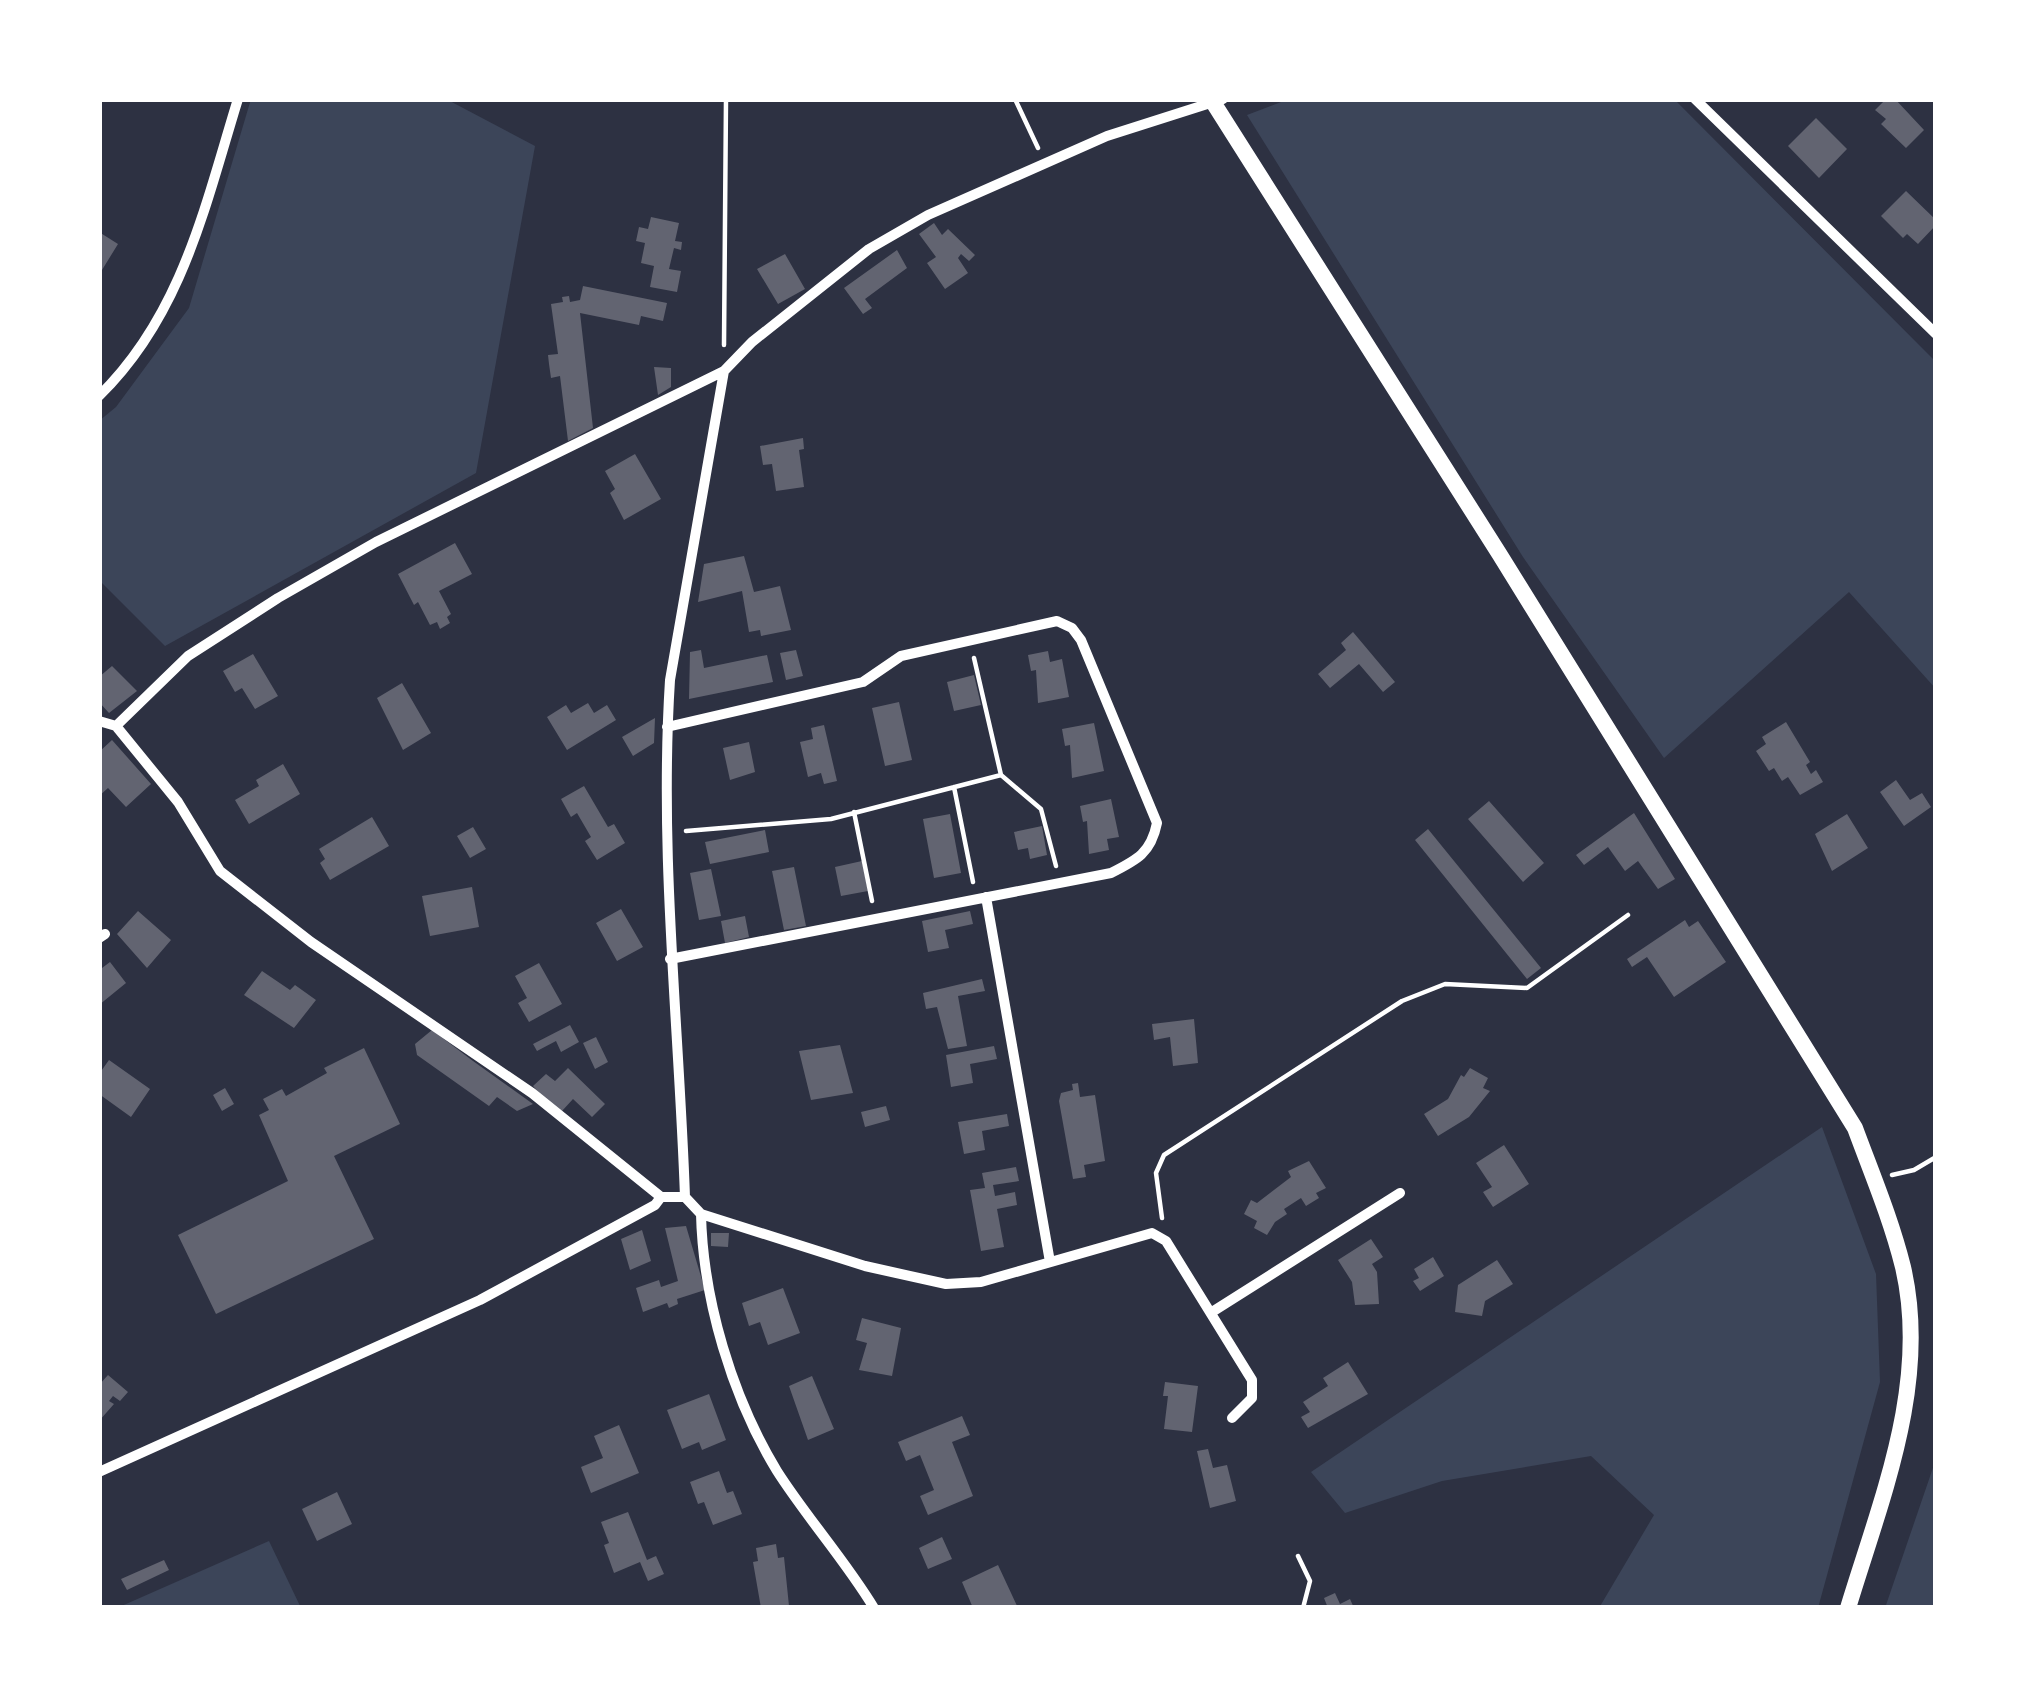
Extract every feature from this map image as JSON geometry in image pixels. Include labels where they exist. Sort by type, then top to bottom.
[{"type":"main road","points":[[1216,100],[1855,1128],[1904,1271],[1910,1346],[1899,1444],[1848,1608]]},
{"type":"street","points":[[99,396],[125,370],[178,286],[238,99]]},
{"type":"street","points":[[1163,118],[1169,99]]},
{"type":"street","points":[[1695,99],[1936,334]]},
{"type":"street","points":[[116,726],[188,656],[278,598],[376,542],[724,370],[869,249],[928,214],[1107,136],[1216,100]]},
{"type":"street","points":[[724,370],[670,680],[667,727],[670,959],[685,1197],[701,1214],[865,1266],[946,1284],[981,1282],[1152,1233],[1166,1241],[1252,1380],[1252,1398],[1232,1418]]},
{"type":"street","points":[[667,727],[863,682],[901,656],[1057,621],[1082,640],[1157,823],[1153,844],[1138,860],[1111,873],[670,959]]},
{"type":"street","points":[[99,721],[116,726],[178,802],[220,871],[311,942],[532,1094],[661,1197],[685,1197]]},
{"type":"street","points":[[981,898],[1050,1262]]},
{"type":"street","points":[[1212,1312],[1400,1193]]},
{"type":"street","points":[[99,1472],[480,1300],[655,1205],[661,1197]]},
{"type":"street","points":[[701,1214],[702,1252],[732,1377],[777,1470],[874,1608]]},
{"type":"path","points":[[724,370],[726,99]]},
{"type":"path","points":[[1015,99],[1046,164]]},
{"type":"path","points":[[970,641],[1001,775],[1041,809],[1060,883]]},
{"type":"path","points":[[668,832],[831,818],[1001,775]]},
{"type":"path","points":[[954,787],[981,898]]},
{"type":"path","points":[[854,812],[876,919]]},
{"type":"path","points":[[1152,1233],[1162,1218],[1156,1173],[1164,1155],[1402,1001],[1444,984],[1527,988],[1628,915]]},
{"type":"path","points":[[1874,1179],[1914,1170],[1936,1157]]},
{"type":"path","points":[[1298,1556],[1310,1581],[1303,1608]]},
{"type":"shaded area","points":[[251,99],[446,99],[535,146],[476,473],[165,646],[99,580],[99,421],[116,407],[189,308]]},
{"type":"shaded area","points":[[1289,99],[1674,99],[1936,362],[1936,689],[1849,592],[1664,758],[1523,557],[1247,115]]},
{"type":"shaded area","points":[[1822,1127],[1876,1274],[1880,1382],[1818,1608],[1599,1608],[1654,1515],[1591,1456],[1442,1481],[1345,1513],[1311,1472]]},
{"type":"shaded area","points":[[1936,1459],[1936,1608],[1885,1608]]},
{"type":"shaded area","points":[[269,1541],[301,1608],[117,1608]]},
{"type":"building","points":[[1886,99],[1895,99],[1924,130],[1906,148],[1881,124],[1886,119],[1875,110]]},
{"type":"building","points":[[1816,118],[1847,149],[1819,178],[1788,146]]},
{"type":"building","points":[[1906,191],[1936,220],[1918,244],[1907,234],[1903,238],[1881,216]]},
{"type":"building","points":[[651,217],[679,223],[675,241],[682,242],[681,250],[674,248],[669,269],[681,271],[677,292],[650,287],[654,266],[641,263],[645,243],[636,241],[639,227],[648,229]]},
{"type":"building","points":[[934,223],[942,235],[948,229],[975,255],[969,261],[961,254],[958,258],[968,273],[945,289],[927,263],[936,257],[919,234]]},
{"type":"building","points":[[99,232],[118,244],[102,270],[99,268]]},
{"type":"building","points":[[897,250],[907,268],[865,299],[872,308],[863,314],[844,288]]},
{"type":"building","points":[[785,254],[805,289],[778,304],[757,269]]},
{"type":"building","points":[[583,286],[667,303],[663,321],[641,316],[639,325],[580,313],[593,428],[568,441],[560,376],[551,378],[549,364],[548,355],[558,354],[551,304],[569,296],[570,302],[580,300]]},
{"type":"building","points":[[654,367],[671,368],[671,387],[658,395]]},
{"type":"building","points":[[803,438],[804,449],[799,450],[804,487],[776,491],[772,464],[763,465],[760,446]]},
{"type":"building","points":[[635,454],[661,499],[624,520],[605,471]]},
{"type":"building","points":[[455,543],[472,574],[439,591],[451,614],[447,617],[450,623],[440,629],[437,622],[430,625],[418,602],[414,605],[398,574]]},
{"type":"building","points":[[744,556],[754,592],[780,586],[791,630],[761,636],[760,630],[749,632],[742,591],[698,602],[704,564]]},
{"type":"building","points":[[1353,632],[1395,682],[1383,692],[1359,664],[1330,688],[1318,674],[1346,650],[1341,643]]},
{"type":"building","points":[[701,650],[704,668],[767,655],[773,682],[689,699],[690,652]]},
{"type":"building","points":[[796,650],[803,676],[786,680],[780,653]]},
{"type":"building","points":[[1048,651],[1050,662],[1062,659],[1069,697],[1038,703],[1036,670],[1031,671],[1028,655]]},
{"type":"building","points":[[253,654],[278,696],[255,709],[242,688],[235,692],[223,671]]},
{"type":"building","points":[[112,666],[137,691],[109,713],[99,702],[99,677]]},
{"type":"building","points":[[974,675],[981,705],[954,711],[947,682]]},
{"type":"building","points":[[402,683],[431,733],[403,750],[377,698]]},
{"type":"building","points":[[899,702],[912,760],[885,766],[872,708]]},
{"type":"building","points":[[588,703],[594,713],[607,705],[616,720],[567,750],[547,717],[566,705],[571,713]]},
{"type":"building","points":[[655,718],[654,743],[633,756],[622,737]]},
{"type":"building","points":[[1786,722],[1810,762],[1806,765],[1811,774],[1816,770],[1823,782],[1800,795],[1788,777],[1782,781],[1774,768],[1769,771],[1756,751],[1766,744],[1762,737]]},
{"type":"building","points":[[1094,723],[1104,771],[1072,778],[1070,745],[1065,746],[1062,729]]},
{"type":"building","points":[[824,725],[837,781],[824,784],[821,773],[808,777],[800,742],[813,739],[811,728]]},
{"type":"building","points":[[112,740],[151,784],[126,807],[108,788],[99,796],[99,752]]},
{"type":"building","points":[[749,742],[755,772],[730,780],[723,748]]},
{"type":"building","points":[[283,764],[300,794],[249,824],[235,800]]},
{"type":"building","points":[[1896,780],[1910,800],[1922,793],[1931,807],[1904,826],[1880,792]]},
{"type":"building","points":[[584,786],[608,827],[614,824],[625,843],[597,860],[585,841],[591,837],[577,813],[571,817],[561,799]]},
{"type":"building","points":[[1111,799],[1119,837],[1107,839],[1109,850],[1089,854],[1087,821],[1083,822],[1080,806]]},
{"type":"building","points":[[1489,801],[1544,863],[1523,882],[1468,819]]},
{"type":"building","points":[[1634,813],[1675,879],[1658,889],[1638,861],[1625,871],[1608,847],[1584,865],[1576,855]]},
{"type":"building","points":[[950,814],[961,873],[934,878],[923,819]]},
{"type":"building","points":[[1847,814],[1868,848],[1832,871],[1815,834]]},
{"type":"building","points":[[372,817],[389,846],[330,880],[320,863],[325,859],[319,849]]},
{"type":"building","points":[[1042,826],[1047,855],[1030,859],[1028,848],[1018,850],[1014,832]]},
{"type":"building","points":[[473,827],[486,849],[470,858],[457,836]]},
{"type":"building","points":[[1428,829],[1541,968],[1527,979],[1415,840]]},
{"type":"building","points":[[765,830],[769,852],[710,864],[705,842]]},
{"type":"building","points":[[862,861],[868,891],[841,896],[835,867]]},
{"type":"building","points":[[794,867],[806,926],[784,930],[772,871]]},
{"type":"building","points":[[711,869],[721,916],[699,920],[690,873]]},
{"type":"building","points":[[472,887],[479,927],[430,936],[422,896]]},
{"type":"building","points":[[621,909],[643,947],[617,961],[596,923]]},
{"type":"building","points":[[138,911],[171,940],[147,968],[117,934]]},
{"type":"building","points":[[970,911],[973,924],[945,930],[949,948],[928,952],[922,921]]},
{"type":"building","points":[[745,916],[749,937],[725,943],[721,921]]},
{"type":"building","points":[[1685,920],[1689,927],[1698,921],[1726,962],[1674,997],[1647,957],[1632,967],[1627,959]]},
{"type":"building","points":[[110,962],[126,983],[99,1005],[99,963],[102,968]]},
{"type":"building","points":[[539,963],[562,1004],[529,1022],[518,1003],[527,998],[515,976]]},
{"type":"building","points":[[262,971],[316,1000],[294,1028],[244,995]]},
{"type":"building","points":[[982,979],[985,991],[958,996],[967,1046],[948,1049],[937,1007],[926,1009],[923,993]]},
{"type":"building","points":[[1194,1019],[1198,1063],[1173,1066],[1170,1037],[1154,1040],[1152,1024]]},
{"type":"building","points":[[570,1025],[579,1042],[561,1052],[556,1041],[537,1051],[533,1044]]},
{"type":"building","points":[[432,1030],[533,1104],[517,1111],[497,1097],[489,1106],[417,1055],[415,1044]]},
{"type":"building","points":[[596,1037],[608,1062],[595,1069],[583,1043]]},
{"type":"building","points":[[840,1045],[853,1093],[811,1100],[799,1051]]},
{"type":"building","points":[[994,1046],[997,1059],[970,1064],[973,1083],[951,1087],[946,1055]]},
{"type":"building","points":[[364,1048],[400,1124],[334,1156],[374,1239],[216,1314],[178,1235],[288,1181],[259,1115],[269,1110],[263,1099],[282,1089],[286,1096],[327,1073],[324,1068]]},
{"type":"building","points":[[109,1060],[150,1089],[131,1117],[99,1094],[99,1074]]},
{"type":"building","points":[[568,1068],[605,1104],[592,1117],[573,1099],[562,1111],[533,1086],[546,1074],[555,1081]]},
{"type":"building","points":[[1470,1068],[1488,1078],[1483,1088],[1490,1091],[1469,1117],[1438,1136],[1424,1114],[1448,1099]]},
{"type":"building","points":[[1078,1083],[1080,1097],[1095,1095],[1105,1161],[1084,1165],[1086,1177],[1073,1179],[1059,1101],[1061,1093]]},
{"type":"building","points":[[225,1088],[234,1104],[222,1111],[213,1095]]},
{"type":"building","points":[[886,1106],[890,1120],[865,1127],[861,1112]]},
{"type":"building","points":[[1007,1114],[1009,1126],[982,1131],[985,1150],[964,1154],[958,1122]]},
{"type":"building","points":[[1504,1145],[1529,1184],[1493,1207],[1483,1192],[1492,1187],[1476,1163]]},
{"type":"building","points":[[1309,1161],[1326,1188],[1316,1193],[1319,1198],[1306,1206],[1301,1198],[1284,1209],[1287,1214],[1267,1235],[1254,1228],[1257,1221],[1244,1214],[1251,1200],[1257,1203],[1291,1177],[1288,1171]]},
{"type":"building","points":[[1016,1167],[1019,1181],[993,1185],[995,1196],[1015,1192],[1017,1205],[997,1209],[1004,1247],[981,1251],[970,1190],[985,1188],[982,1173]]},
{"type":"building","points":[[686,1226],[705,1290],[677,1299],[678,1304],[669,1308],[667,1303],[643,1312],[636,1288],[659,1280],[661,1287],[678,1281],[665,1228]]},
{"type":"building","points":[[642,1230],[651,1261],[630,1270],[621,1239]]},
{"type":"building","points":[[711,1233],[729,1233],[728,1247],[711,1246]]},
{"type":"building","points":[[1371,1239],[1383,1257],[1372,1264],[1379,1304],[1355,1305],[1352,1282],[1338,1260]]},
{"type":"building","points":[[1433,1257],[1444,1276],[1420,1291],[1413,1281],[1419,1278],[1414,1269]]},
{"type":"building","points":[[1497,1260],[1513,1284],[1485,1301],[1482,1316],[1455,1312],[1458,1285]]},
{"type":"building","points":[[783,1288],[800,1333],[768,1345],[760,1322],[749,1326],[742,1303]]},
{"type":"building","points":[[862,1318],[901,1328],[892,1376],[859,1370],[867,1343],[856,1340]]},
{"type":"building","points":[[1348,1362],[1368,1394],[1308,1428],[1301,1417],[1310,1412],[1303,1402],[1328,1386],[1323,1378]]},
{"type":"building","points":[[108,1375],[128,1392],[120,1401],[113,1396],[109,1401],[114,1404],[99,1421],[99,1385]]},
{"type":"building","points":[[812,1376],[834,1429],[808,1440],[789,1386]]},
{"type":"building","points":[[1165,1382],[1198,1386],[1192,1432],[1164,1429]]},
{"type":"building","points":[[709,1394],[726,1440],[702,1450],[699,1442],[682,1449],[667,1410]]},
{"type":"building","points":[[962,1416],[970,1435],[952,1442],[973,1496],[928,1515],[920,1496],[934,1490],[920,1455],[906,1461],[898,1442]]},
{"type":"building","points":[[619,1425],[639,1473],[591,1493],[581,1467],[603,1458],[594,1436]]},
{"type":"building","points":[[1208,1449],[1213,1468],[1227,1465],[1236,1501],[1210,1508],[1197,1451]]},
{"type":"building","points":[[719,1471],[742,1514],[713,1525],[690,1482]]},
{"type":"building","points":[[337,1492],[352,1524],[317,1541],[302,1509]]},
{"type":"building","points":[[628,1512],[647,1560],[656,1556],[664,1574],[648,1581],[640,1562],[614,1573],[604,1545],[609,1543],[601,1522]]},
{"type":"building","points":[[942,1537],[952,1559],[928,1569],[919,1548]]},
{"type":"building","points":[[776,1544],[778,1558],[784,1557],[789,1606],[761,1608],[753,1562],[758,1561],[756,1548]]},
{"type":"building","points":[[164,1560],[169,1570],[127,1590],[121,1579]]},
{"type":"building","points":[[998,1565],[1018,1608],[973,1608],[962,1582]]},
{"type":"building","points":[[1335,1593],[1340,1604],[1350,1599],[1354,1608],[1328,1608],[1324,1598]]}]
